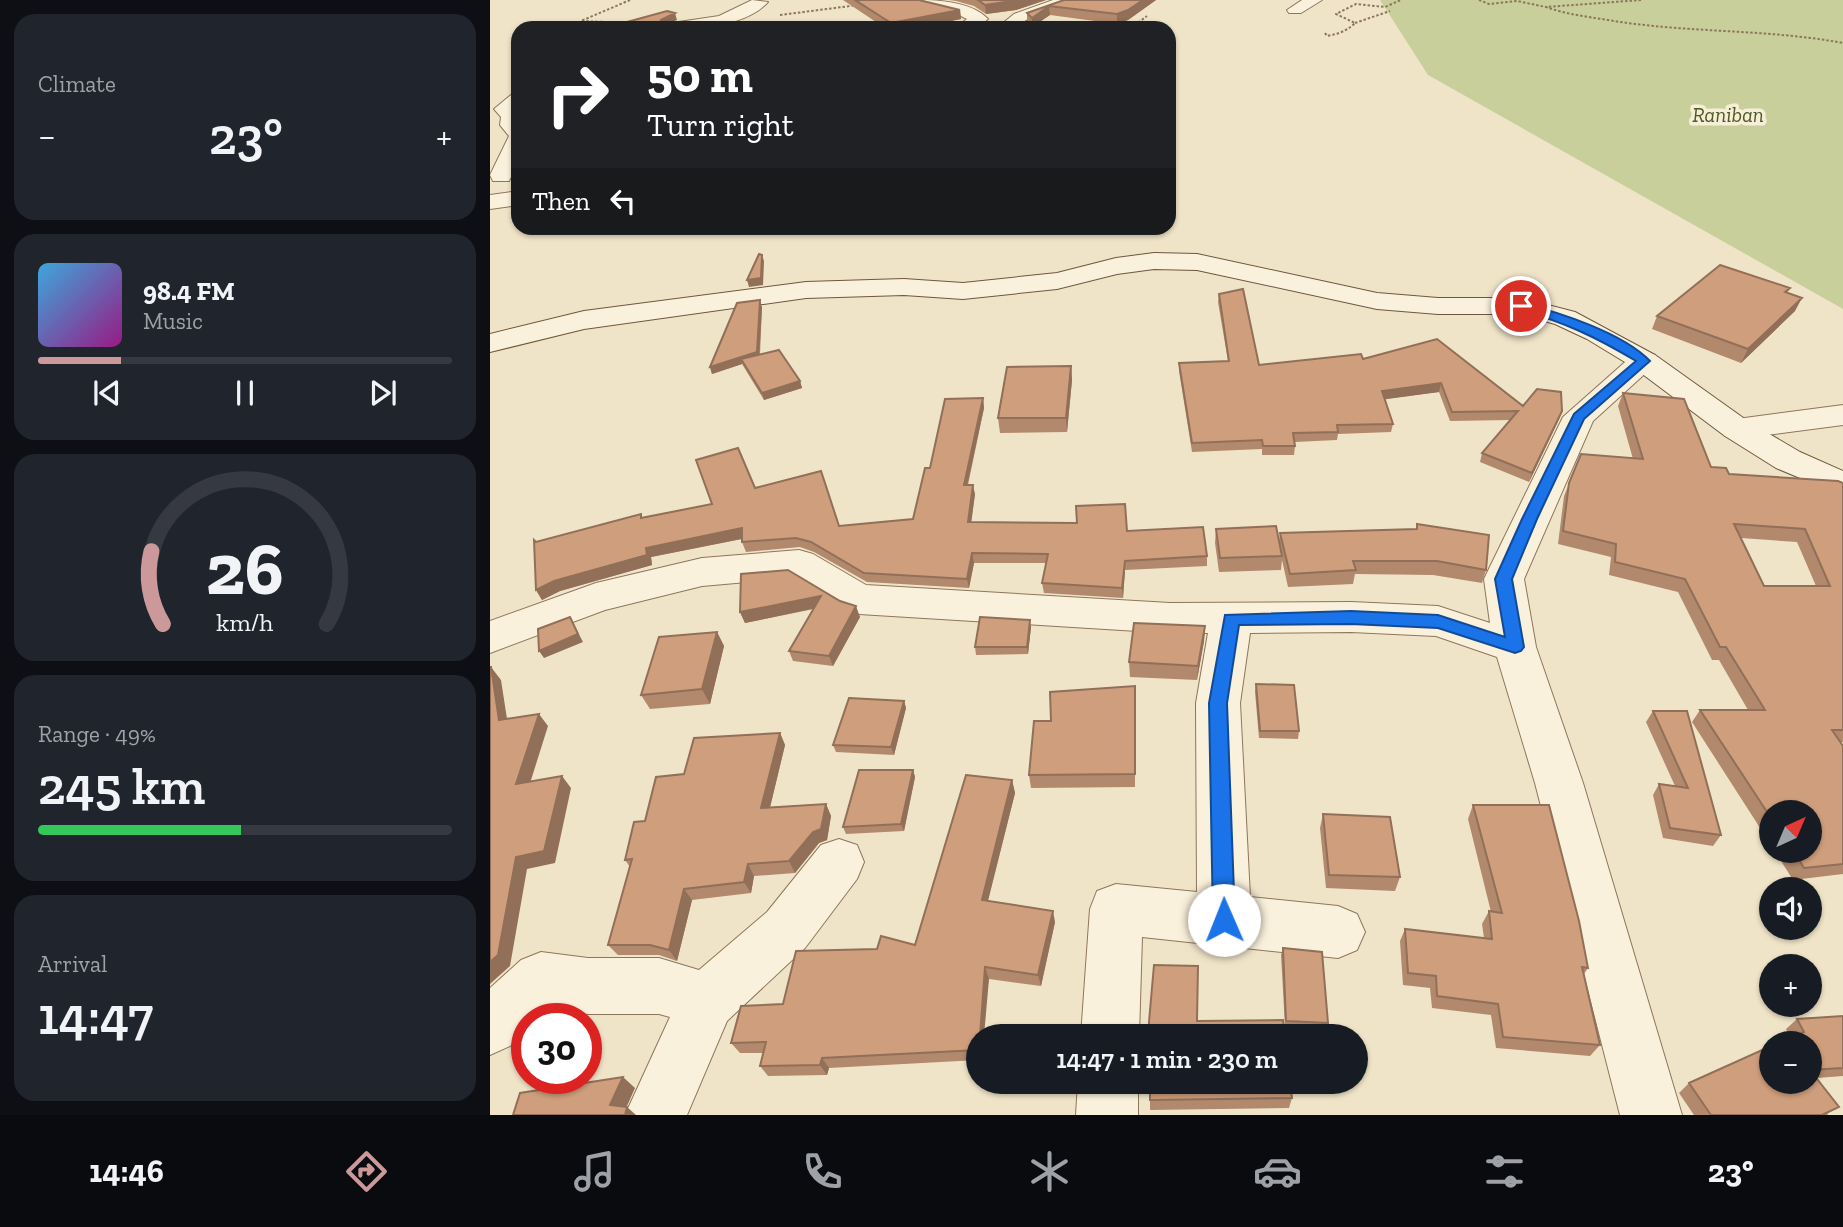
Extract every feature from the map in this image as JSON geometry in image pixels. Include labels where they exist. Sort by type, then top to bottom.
[{"type":"street","points":[[929,0],[924,3],[962,10],[980,19],[976,21]]},
{"type":"street","points":[[1015,21],[1068,0]]},
{"type":"street","points":[[1295,10],[1314,0]]},
{"type":"street","points":[[716,21],[760,2]]},
{"type":"street","points":[[511,104],[504,109],[511,115]]},
{"type":"street","points":[[503,176],[511,155]]},
{"type":"street","points":[[490,202],[511,199]]},
{"type":"street","points":[[490,343],[584,320],[806,290],[904,287],[963,291],[1057,281],[1116,265],[1154,261],[1197,262],[1377,301],[1438,306],[1521,306],[1565,318],[1597,333],[1644,361],[1737,429],[1788,460],[1843,485]]},
{"type":"street","points":[[1644,361],[1578,417],[1529,519],[1504,579],[1515,647],[1559,783],[1651,1115]]},
{"type":"street","points":[[1737,429],[1843,415]]},
{"type":"street","points":[[490,637],[596,598],[702,572],[799,564],[859,599],[1170,618],[1351,617],[1438,621],[1515,647]]},
{"type":"street","points":[[1224,920],[1218,703],[1231,619]]},
{"type":"street","points":[[656,1115],[707,1001],[786,930],[839,862]]},
{"type":"street","points":[[1111,1024],[1116,909],[1338,932]]},
{"type":"street","points":[[490,1026],[541,980],[587,986],[659,986],[707,1001]]},
{"type":"street","points":[[1107,1115],[1108,1094]]},
{"type":"path","points":[[581,21],[631,0]]},
{"type":"path","points":[[1355,23],[1336,14],[1356,4],[1385,7],[1401,0]]},
{"type":"path","points":[[1479,0],[1489,4],[1517,1],[1562,13],[1660,28],[1816,38],[1843,43]]},
{"type":"path","points":[[1546,7],[1641,0]]},
{"type":"path","points":[[723,20],[835,10],[863,4]]},
{"type":"path","points":[[1325,33],[1327,36],[1335,35],[1355,23],[1390,11]]},
{"type":"path","points":[[1140,21],[1147,16]]},
{"type":"green space","name":"Raniban","points":[[1380,0],[1843,0],[1843,309],[1428,75]]},
{"type":"building","points":[[855,0],[919,0],[960,10],[902,21],[888,21]]},
{"type":"building","points":[[978,0],[1019,0],[985,5]]},
{"type":"building","points":[[1064,0],[1143,0],[1117,14],[1049,6],[1032,18],[1027,13]]},
{"type":"building","points":[[667,11],[675,13],[661,21],[631,21]]},
{"type":"building","points":[[759,254],[762,255],[761,278],[747,280]]},
{"type":"building","points":[[1720,265],[1790,288],[1785,292],[1802,298],[1748,349],[1657,316]]},
{"type":"building","points":[[1243,289],[1259,365],[1361,354],[1363,359],[1437,339],[1523,406],[1537,389],[1561,392],[1562,411],[1532,473],[1482,453],[1518,411],[1452,412],[1441,383],[1382,391],[1393,424],[1337,425],[1338,432],[1293,433],[1295,446],[1263,446],[1262,440],[1192,443],[1179,363],[1229,361],[1219,294]]},
{"type":"building","points":[[760,300],[757,352],[710,367],[737,303]]},
{"type":"building","points":[[779,350],[800,381],[762,393],[741,359]]},
{"type":"building","points":[[1071,366],[1066,418],[998,418],[1007,367]]},
{"type":"building","points":[[1623,393],[1684,399],[1711,467],[1726,468],[1729,474],[1843,483],[1843,730],[1832,730],[1843,746],[1843,864],[1804,868],[1801,863],[1822,863],[1822,800],[1759,800],[1700,710],[1765,710],[1726,647],[1720,647],[1685,579],[1615,562],[1616,544],[1563,531],[1569,483],[1581,454],[1643,459]],"holes":[[[1734,524],[1805,529],[1830,586],[1764,586]]]},
{"type":"building","points":[[983,398],[964,485],[973,485],[968,522],[1077,523],[1076,506],[1125,504],[1127,531],[1203,527],[1207,556],[1125,561],[1122,588],[1042,583],[1048,554],[972,553],[967,579],[864,573],[811,542],[796,538],[742,542],[742,528],[646,548],[647,555],[554,581],[536,590],[534,540],[536,542],[641,514],[641,518],[712,504],[696,460],[738,448],[755,488],[821,471],[839,526],[913,519],[925,468],[930,468],[945,399]]},
{"type":"building","points":[[1417,524],[1489,535],[1486,570],[1437,561],[1353,561],[1356,570],[1290,574],[1280,533],[1417,529]]},
{"type":"building","points":[[1276,526],[1282,556],[1220,558],[1216,529]]},
{"type":"building","points":[[788,570],[840,601],[856,606],[829,656],[789,651],[821,596],[740,612],[741,574]]},
{"type":"building","points":[[570,617],[578,634],[539,651],[538,629]]},
{"type":"building","points":[[980,617],[1030,620],[1027,647],[975,647]]},
{"type":"building","points":[[1134,623],[1205,626],[1198,666],[1129,662]]},
{"type":"building","points":[[717,632],[702,689],[641,695],[659,637]]},
{"type":"building","points":[[490,667],[499,720],[539,714],[516,784],[562,776],[544,851],[516,857],[498,955],[490,962]]},
{"type":"building","points":[[1256,684],[1294,685],[1299,731],[1260,731]]},
{"type":"building","points":[[1135,686],[1135,774],[1029,775],[1034,721],[1051,721],[1050,692]]},
{"type":"building","points":[[849,698],[904,701],[891,747],[833,745]]},
{"type":"building","points":[[1653,711],[1687,711],[1721,835],[1670,828],[1659,784],[1688,788]]},
{"type":"building","points":[[780,733],[761,808],[826,804],[821,829],[813,832],[789,861],[748,864],[744,882],[684,889],[669,950],[650,945],[608,945],[632,859],[625,860],[634,822],[645,821],[656,777],[684,774],[694,738]]},
{"type":"building","points":[[859,770],[913,770],[901,824],[843,827]]},
{"type":"building","points":[[966,775],[1012,780],[982,900],[1053,911],[1038,975],[985,967],[981,1024],[966,1024],[966,1051],[822,1058],[820,1065],[760,1066],[766,1042],[731,1043],[741,1006],[783,1004],[796,951],[877,949],[881,936],[915,945]]},
{"type":"building","points":[[1473,805],[1549,805],[1579,921],[1588,968],[1582,967],[1600,1045],[1503,1037],[1498,1004],[1437,996],[1436,976],[1408,973],[1405,929],[1492,939],[1489,911],[1502,913]]},
{"type":"building","points":[[1323,814],[1390,817],[1400,877],[1329,875]]},
{"type":"building","points":[[1283,948],[1322,952],[1328,1023],[1286,1021]]},
{"type":"building","points":[[1154,965],[1198,966],[1197,1021],[1283,1020],[1284,1024],[1149,1024]]},
{"type":"building","points":[[1843,1016],[1843,1068],[1822,1069],[1822,1031],[1803,1031],[1797,1019]]},
{"type":"building","points":[[1759,1051],[1759,1094],[1822,1094],[1822,1085],[1839,1107],[1822,1115],[1711,1115],[1689,1083]]},
{"type":"building","points":[[623,1077],[610,1105],[627,1107],[625,1115],[513,1115],[520,1094],[602,1094],[602,1080]]},
{"type":"building","points":[[1150,1094],[1292,1094],[1292,1098],[1150,1100]]},
{"type":"route","points":[[1224,920],[1218,703],[1231,619],[1351,617],[1438,621],[1515,647],[1504,579],[1529,519],[1578,417],[1644,361],[1597,333],[1565,318],[1521,306]]}]
